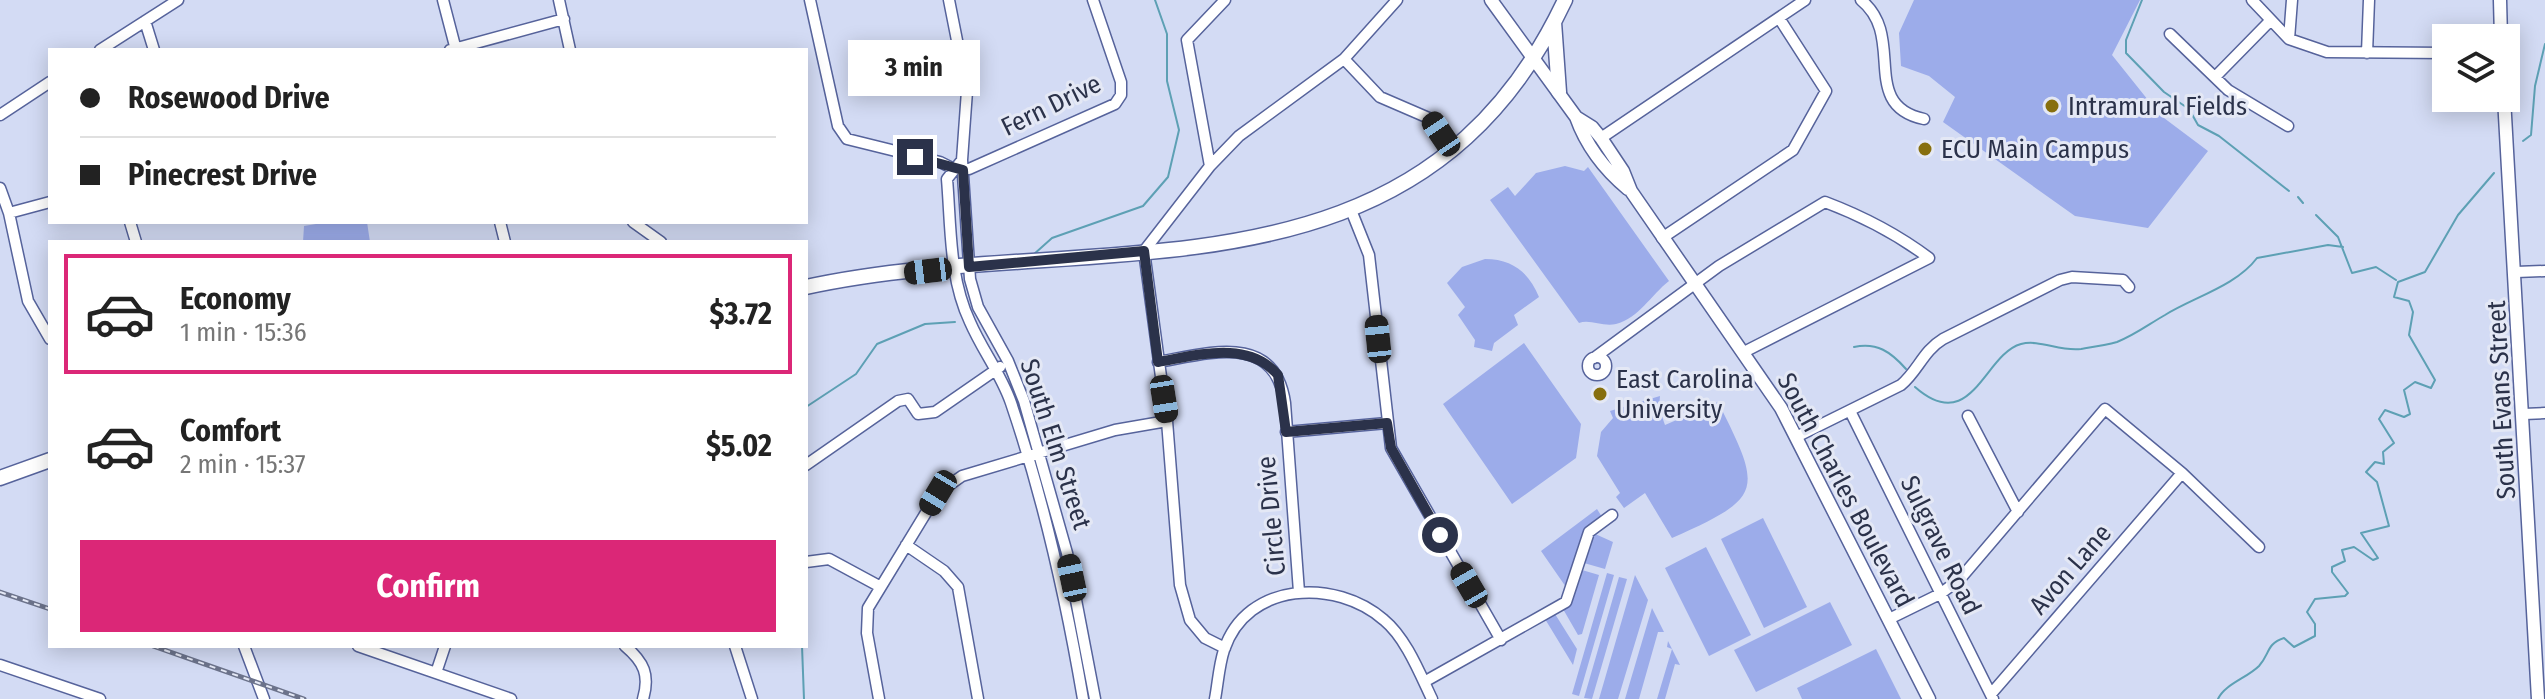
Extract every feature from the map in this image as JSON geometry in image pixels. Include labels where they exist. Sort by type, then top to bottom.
[{"type":"highway","points":[[808,287],[1257,239],[1314,225],[1402,184],[1451,149],[1499,103],[1534,58],[1565,0]]},
{"type":"highway","points":[[1554,22],[1559,92]]},
{"type":"highway","points":[[0,478],[48,461]]},
{"type":"main road","name":"South Charles Boulevard","points":[[1491,0],[1576,117],[1582,134],[1613,176],[1631,191]]},
{"type":"main road","points":[[2500,0],[2501,24]]},
{"type":"main road","name":"South Evans Street","points":[[2505,112],[2538,699]]},
{"type":"main road","name":"South Charles Boulevard","points":[[1576,117],[1592,127],[1601,138],[1623,171],[1631,191],[1744,352],[1796,437],[1929,699]]},
{"type":"street","points":[[103,48],[178,0]]},
{"type":"street","points":[[443,0],[454,48]]},
{"type":"street","points":[[559,0],[570,48]]},
{"type":"street","points":[[810,0],[838,126],[847,139],[959,166]]},
{"type":"street","name":"South Elm Street","points":[[949,0],[967,91],[959,166],[965,213],[962,268],[965,311],[997,369],[1061,554]]},
{"type":"street","name":"Fern Drive","points":[[959,166],[1115,104],[1121,95],[1119,72],[1093,0]]},
{"type":"street","points":[[1210,166],[1187,40],[1225,0]]},
{"type":"street","points":[[1225,648],[1205,638],[1190,620],[1180,585],[1167,421],[1144,251],[1210,166],[1239,136],[1344,59],[1397,0]]},
{"type":"street","points":[[1601,138],[1805,0]]},
{"type":"street","points":[[1861,0],[1875,14],[1883,32],[1890,97],[1905,115],[1924,119]]},
{"type":"street","points":[[2252,0],[2269,22],[2289,39],[2327,52],[2432,53]]},
{"type":"street","points":[[2289,39],[2292,0]]},
{"type":"street","points":[[2367,53],[2369,0]]},
{"type":"street","points":[[1662,238],[1793,150],[1826,91],[1779,18]]},
{"type":"street","points":[[458,48],[564,19]]},
{"type":"street","points":[[145,21],[153,48]]},
{"type":"street","points":[[2216,76],[2269,22]]},
{"type":"street","points":[[2170,34],[2228,90],[2288,126]]},
{"type":"street","points":[[1344,59],[1380,97],[1431,119],[1451,149]]},
{"type":"street","points":[[0,115],[48,83]]},
{"type":"street","name":"South Elm Street","points":[[959,166],[947,179],[950,213],[962,268],[978,307],[1008,361],[1039,452],[1095,699]]},
{"type":"street","points":[[0,188],[9,213],[28,301],[48,336]]},
{"type":"street","points":[[1611,347],[1604,373],[1593,374],[1588,367],[1594,358],[1695,284],[1825,202],[1867,220],[1929,258],[1744,352]]},
{"type":"street","points":[[9,213],[48,203]]},
{"type":"street","points":[[1351,210],[1369,255],[1387,423],[1397,460],[1501,640]]},
{"type":"street","points":[[950,213],[965,213]]},
{"type":"street","points":[[636,224],[658,238]]},
{"type":"street","points":[[2516,272],[2545,271]]},
{"type":"street","points":[[1796,437],[1908,380],[1927,351],[1943,339],[2060,280],[2072,277],[2123,280],[2129,287]]},
{"type":"street","points":[[965,311],[978,307]]},
{"type":"street","name":"Circle Drive","points":[[1158,362],[1235,352],[1251,353],[1278,375],[1286,432],[1299,592]]},
{"type":"street","points":[[1594,358],[1606,363]]},
{"type":"street","points":[[808,464],[898,401],[908,399],[918,414],[935,412],[1008,361]]},
{"type":"street","points":[[1889,619],[1940,594],[1960,579],[2105,409],[2182,473],[2259,547]]},
{"type":"street","name":"Sulgrave Road","points":[[1850,411],[1992,697]]},
{"type":"street","points":[[2524,414],[2545,413]]},
{"type":"street","points":[[1968,416],[2018,512]]},
{"type":"street","points":[[879,699],[866,617],[879,586],[938,493],[962,476],[1115,430],[1167,421]]},
{"type":"street","points":[[1286,432],[1387,423]]},
{"type":"street","name":"Avon Lane","points":[[1992,697],[2182,473]]},
{"type":"street","points":[[1424,682],[1566,602],[1589,532],[1612,515]]},
{"type":"street","points":[[906,545],[944,571],[958,587],[978,699]]},
{"type":"street","points":[[808,562],[829,559],[879,586]]},
{"type":"street","points":[[1215,699],[1225,648],[1257,605],[1299,592],[1334,593],[1363,604],[1387,622],[1432,699]]},
{"type":"street","name":"South Elm Street","points":[[1077,630],[1083,699]]},
{"type":"street","points":[[245,648],[264,699]]},
{"type":"street","points":[[364,648],[511,699]]},
{"type":"street","points":[[436,673],[444,648]]},
{"type":"street","points":[[627,648],[645,667],[647,684],[643,699]]},
{"type":"street","points":[[736,648],[752,699]]},
{"type":"street","points":[[0,665],[100,699]]},
{"type":"shaded area","name":"Intramural Fields","points":[[1914,0],[2140,0],[2112,55],[2160,115],[2208,151],[2148,228],[2075,216],[1943,122],[1955,97],[1929,76],[1901,66],[1899,33]]},
{"type":"shaded area","points":[[1565,166],[1584,171],[1588,167],[1669,281],[1638,311],[1616,324],[1579,323],[1490,200],[1508,187],[1515,196],[1536,173]]},
{"type":"shaded area","points":[[367,224],[370,240],[303,240],[304,226]]},
{"type":"shaded area","points":[[1485,259],[1504,262],[1519,269],[1539,297],[1514,315],[1518,325],[1494,343],[1492,351],[1474,347],[1475,340],[1458,315],[1465,307],[1447,283],[1462,267]]},
{"type":"shaded area","points":[[1524,343],[1581,424],[1576,458],[1512,504],[1443,404]]},
{"type":"shaded area","points":[[1660,396],[1659,408],[1665,425],[1718,402],[1747,473],[1746,488],[1739,500],[1725,512],[1672,538],[1645,493],[1624,508],[1616,497],[1620,493],[1597,456],[1601,432],[1613,418],[1610,411]]},
{"type":"shaded area","points":[[1597,509],[1602,517],[1591,525],[1568,590],[1541,551]]},
{"type":"shaded area","points":[[1763,518],[1807,607],[1764,628],[1721,539]]},
{"type":"shaded area","points":[[1593,533],[1613,542],[1605,569],[1584,563]]},
{"type":"shaded area","points":[[1706,547],[1751,635],[1709,656],[1665,568]]},
{"type":"shaded area","points":[[1582,570],[1599,575],[1582,634],[1578,635],[1563,609],[1572,601]]},
{"type":"shaded area","points":[[1607,573],[1614,575],[1579,696],[1572,694]]},
{"type":"shaded area","points":[[1635,575],[1648,600],[1618,699],[1599,699]]},
{"type":"shaded area","points":[[1619,577],[1627,579],[1592,699],[1584,698]]},
{"type":"shaded area","points":[[1830,602],[1852,645],[1756,692],[1734,650]]},
{"type":"shaded area","points":[[1652,608],[1664,632],[1658,632],[1639,699],[1625,699]]},
{"type":"shaded area","points":[[1555,614],[1577,649],[1573,665],[1545,619]]},
{"type":"shaded area","points":[[1672,649],[1680,665],[1675,664],[1665,699],[1657,699]]},
{"type":"shaded area","points":[[1876,649],[1901,699],[1802,699],[1797,688]]},
{"type":"waterway","points":[[1033,255],[1052,238],[1143,206],[1168,177],[1179,130],[1167,81],[1167,34],[1155,0]]},
{"type":"waterway","points":[[2142,0],[2126,40],[2126,53],[2164,92],[2189,109],[2198,125],[2219,136],[2289,191]]},
{"type":"waterway","points":[[2523,141],[2531,135],[2535,86],[2545,44]]},
{"type":"waterway","points":[[2218,699],[2226,689],[2259,666],[2278,640],[2284,638],[2294,647],[2315,636],[2315,624],[2307,612],[2315,599],[2345,596],[2348,593],[2332,572],[2332,567],[2345,561],[2342,550],[2354,547],[2373,560],[2378,558],[2361,533],[2389,526],[2377,482],[2366,472],[2375,462],[2384,464],[2383,452],[2394,443],[2379,419],[2385,410],[2404,417],[2410,414],[2404,390],[2415,382],[2431,388],[2435,380],[2409,335],[2413,312],[2409,301],[2394,297],[2398,282],[2425,272],[2458,215],[2494,173]]},
{"type":"waterway","points":[[2298,197],[2303,203]]},
{"type":"waterway","points":[[2316,215],[2338,237],[2352,273],[2376,267],[2396,280]]},
{"type":"waterway","points":[[1915,387],[1934,400],[1950,403],[1964,398],[2008,351],[2021,344],[2073,349],[2117,342],[2226,284],[2257,258],[2328,245],[2343,247]]},
{"type":"waterway","points":[[808,406],[856,374],[877,344],[925,324],[955,322]]},
{"type":"waterway","points":[[1854,347],[1877,347],[1906,369]]},
{"type":"waterway","points":[[802,648],[804,699]]},
{"type":"railway","points":[[0,592],[48,608]]},
{"type":"railway","points":[[159,648],[304,699]]},
{"type":"place","name":"Intramural Fields","points":[[2052,106]]},
{"type":"place","name":"ECU Main Campus","points":[[1925,149]]},
{"type":"place","name":"East Carolina University","points":[[1600,394]]},
{"type":"route","points":[[915,157],[963,170],[969,267],[1144,251],[1158,362],[1235,352],[1251,353],[1278,375],[1285,403],[1286,432],[1387,423],[1391,448],[1440,535]]}]
